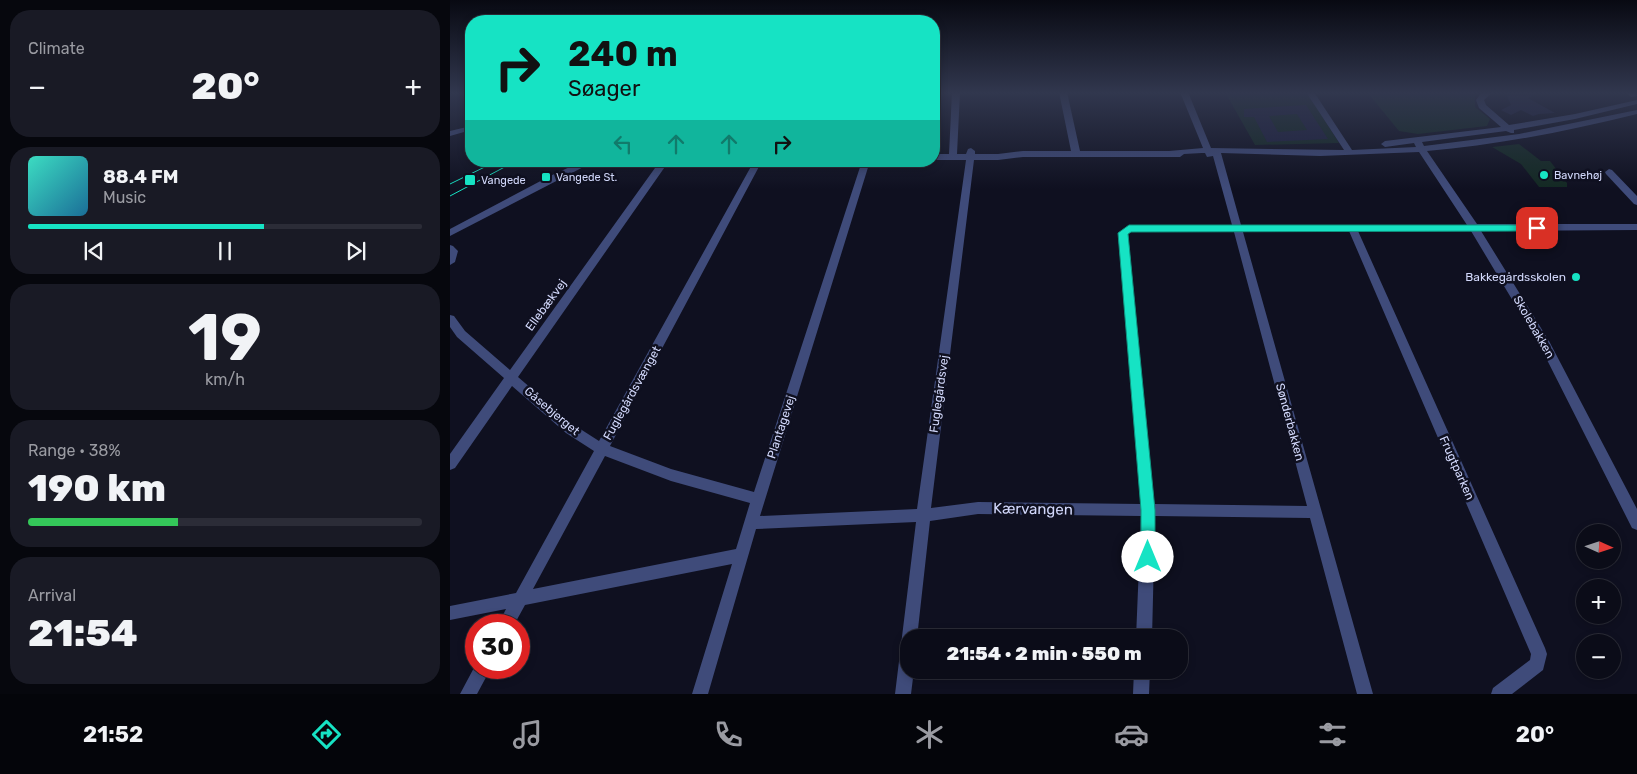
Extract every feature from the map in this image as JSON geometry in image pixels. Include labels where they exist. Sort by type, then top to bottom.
[{"type":"street","points":[[954,154],[955,124]]},
{"type":"street","points":[[1070,124],[1076,153]]},
{"type":"street","name":"Sønderbakken","points":[[1200,124],[1213,152],[1236,228],[1365,694]]},
{"type":"street","points":[[1331,124],[1348,150]]},
{"type":"street","points":[[1504,124],[1518,137]]},
{"type":"street","points":[[1348,150],[1536,124]]},
{"type":"street","points":[[940,153],[998,156],[1076,153],[1302,152],[1422,149],[1518,137],[1585,124]]},
{"type":"street","points":[[450,134],[465,130]]},
{"type":"street","points":[[450,138],[465,135]]},
{"type":"street","name":"Skolebakken","points":[[1416,140],[1474,228],[1545,344],[1632,503],[1637,523]]},
{"type":"street","points":[[940,156],[954,154]]},
{"type":"street","name":"Fuglegårdsvej","points":[[910,629],[971,154]]},
{"type":"street","points":[[450,233],[574,167]]},
{"type":"street","name":"Ellebækvej","points":[[450,464],[661,167]]},
{"type":"street","name":"Fuglegårdsvænget","points":[[512,614],[755,167]]},
{"type":"street","name":"Plantagevej","points":[[700,694],[758,499],[864,167]]},
{"type":"street","points":[[1609,172],[1637,202]]},
{"type":"street","name":"Frugtparken","points":[[1352,228],[1539,654],[1537,664],[1499,694]]},
{"type":"street","points":[[1144,629],[1148,510],[1123,233],[1129,229],[1637,228]]},
{"type":"street","points":[[450,248],[453,251],[450,262]]},
{"type":"street","name":"Gåsebjerget","points":[[450,320],[461,334],[570,429],[602,449],[671,475],[758,499]]},
{"type":"street","name":"Kærvangen","points":[[752,523],[924,514],[978,508],[1315,512]]},
{"type":"street","points":[[450,613],[741,555]]},
{"type":"street","points":[[468,694],[477,679]]},
{"type":"street","points":[[903,694],[905,679]]},
{"type":"street","points":[[1141,694],[1142,679]]},
{"type":"green space","points":[[1243,124],[1327,124],[1339,143],[1255,145]]},
{"type":"green space","points":[[1394,124],[1488,124],[1487,126],[1418,134],[1399,131]]},
{"type":"green space","points":[[1519,144],[1541,161],[1550,161],[1567,183],[1567,187],[1539,187],[1521,164],[1492,147]]},
{"type":"building","points":[[1258,124],[1274,124],[1278,132],[1307,130],[1303,124],[1319,124],[1328,139],[1267,142]]},
{"type":"tram line","points":[[450,184],[485,167]]},
{"type":"tram line","points":[[450,196],[505,167]]},
{"type":"place","name":"Bavnehøj","points":[[1544,175]]},
{"type":"place","name":"Vangede St.","points":[[546,177]]},
{"type":"place","name":"Vangede","points":[[470,180]]},
{"type":"place","name":"Bakkegårdsskolen","points":[[1576,277]]},
{"type":"route","points":[[1148,557],[1148,510],[1123,233],[1129,229],[1537,228]]}]
